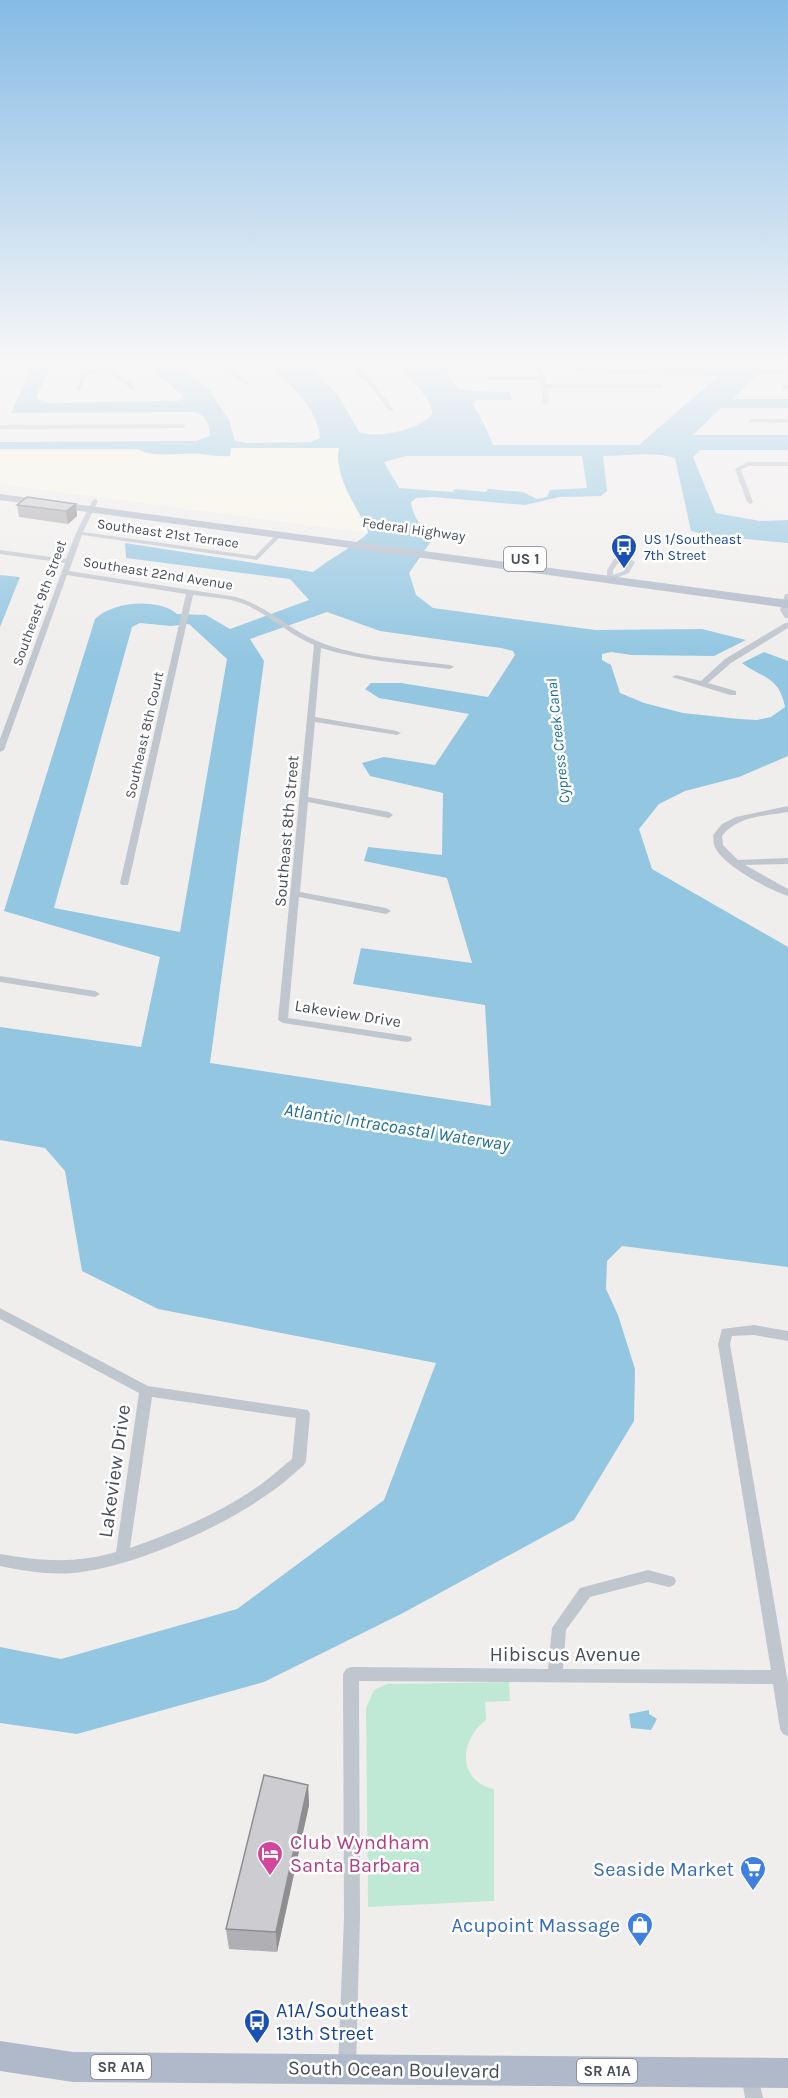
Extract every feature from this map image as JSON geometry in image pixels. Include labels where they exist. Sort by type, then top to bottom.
[{"type":"main road","name":"Federal Highway","points":[[0,488],[201,524],[267,524],[353,540]]},
{"type":"main road","name":"Federal Highway","points":[[0,497],[92,505],[232,524],[280,534],[353,540],[437,551],[787,602]]},
{"type":"main road","name":"Federal Highway","points":[[610,575],[627,572],[787,602]]},
{"type":"main road","name":"South Ocean Boulevard","points":[[0,2056],[73,2067],[347,2068],[752,2086],[788,2073]]},
{"type":"street","points":[[750,502],[738,469],[741,466],[788,464]]},
{"type":"street","name":"Southeast 9th Street","points":[[0,750],[68,561],[92,505]]},
{"type":"street","name":"Southeast 21st Terrace","points":[[79,533],[257,558],[280,534]]},
{"type":"street","name":"Southeast 22nd Avenue","points":[[0,552],[68,561]]},
{"type":"street","name":"Southeast 22nd Avenue","points":[[64,573],[236,599],[266,612],[289,630],[318,644],[357,654],[450,667]]},
{"type":"street","name":"Southeast 8th Court","points":[[125,883],[190,592]]},
{"type":"street","points":[[702,684],[728,661],[788,626]]},
{"type":"street","name":"Southeast 8th Street","points":[[284,1020],[318,644]]},
{"type":"street","points":[[676,677],[733,693]]},
{"type":"street","points":[[311,719],[397,733]]},
{"type":"street","points":[[304,799],[389,814]]},
{"type":"street","points":[[788,809],[725,826],[719,833],[718,841],[725,856],[734,863],[788,893]]},
{"type":"street","points":[[734,863],[788,861]]},
{"type":"street","points":[[296,894],[386,911]]},
{"type":"street","points":[[0,979],[95,994]]},
{"type":"street","name":"Lakeview Drive","points":[[284,1020],[407,1040]]},
{"type":"street","points":[[0,1313],[146,1391],[303,1414],[299,1461],[263,1490],[193,1529],[122,1557],[81,1566],[36,1567],[0,1560]]},
{"type":"street","points":[[788,1336],[754,1330],[726,1332],[724,1344],[788,1729]]},
{"type":"street","name":"Lakeview Drive","points":[[122,1557],[146,1391]]},
{"type":"street","points":[[555,1675],[559,1628],[585,1592],[648,1576],[669,1581]]},
{"type":"street","name":"Hibiscus Avenue","points":[[347,2068],[352,1918],[351,1674],[779,1677]]},
{"type":"shaded area","points":[[0,463],[342,463],[347,493],[367,527],[368,533],[0,484]]},
{"type":"green space","points":[[509,1682],[510,1701],[485,1702],[486,1720],[471,1738],[466,1759],[473,1778],[482,1785],[494,1789],[494,1901],[368,1907],[366,1708],[374,1690],[387,1684]]},
{"type":"water","points":[[339,463],[385,463],[399,488],[452,492],[455,489],[486,492],[488,489],[523,492],[537,499],[547,497],[550,490],[587,488],[583,463],[604,463],[607,491],[601,496],[560,497],[525,505],[432,497],[416,498],[411,502],[414,513],[421,527],[432,540],[409,573],[416,595],[433,608],[595,630],[702,629],[746,640],[714,656],[632,655],[611,652],[602,654],[602,660],[611,665],[620,693],[644,703],[683,713],[757,720],[771,717],[785,707],[779,689],[769,679],[742,663],[764,652],[788,661],[788,756],[739,777],[685,791],[659,804],[639,829],[652,869],[788,947],[788,1267],[622,1246],[607,1261],[606,1289],[618,1315],[635,1369],[634,1421],[574,1520],[403,1613],[264,1682],[77,1734],[0,1723],[0,1647],[61,1659],[237,1609],[384,1500],[436,1363],[158,1309],[82,1271],[65,1171],[45,1148],[0,1140],[0,1027],[141,1047],[160,957],[4,911],[95,619],[113,608],[148,604],[169,609],[177,614],[206,615],[230,629],[309,600],[290,579],[126,558],[125,543],[313,572],[368,533]],"holes":[[[327,612],[380,631],[501,648],[513,651],[515,655],[488,697],[401,683],[371,683],[365,689],[379,698],[469,714],[435,765],[384,757],[362,763],[370,776],[443,793],[442,855],[368,847],[364,861],[447,878],[472,963],[361,948],[353,984],[485,1005],[491,1106],[210,1063],[264,661],[250,639]],[[140,623],[171,626],[189,624],[227,659],[180,932],[54,908],[132,627]]]},
{"type":"water","points":[[676,463],[695,463],[716,513],[760,521],[788,520],[788,543],[711,536],[691,531]]},
{"type":"water","points":[[0,575],[20,577],[0,627]]},
{"type":"water","points":[[649,1710],[649,1714],[657,1719],[651,1730],[631,1728],[629,1714]]},
{"type":"building","points":[[27,497],[76,504],[66,511],[17,505]]},
{"type":"building","name":"Club Wyndham Santa Barbara","points":[[264,1775],[308,1785],[276,1932],[226,1929]]},
{"type":"place","name":"US 1/Southeast 7th Street","points":[[624,570]]},
{"type":"place","name":"Club Wyndham Santa Barbara","points":[[270,1877]]},
{"type":"place","name":"Seaside Market","points":[[753,1892]]},
{"type":"place","name":"Acupoint Massage","points":[[640,1948]]},
{"type":"place","name":"A1A/Southeast 13th Street","points":[[257,2045]]},
{"type":"water label","name":"Cypress Creek Canal","points":[[558,741]]},
{"type":"water label","name":"Atlantic Intracoastal Waterway","points":[[397,1127]]}]
